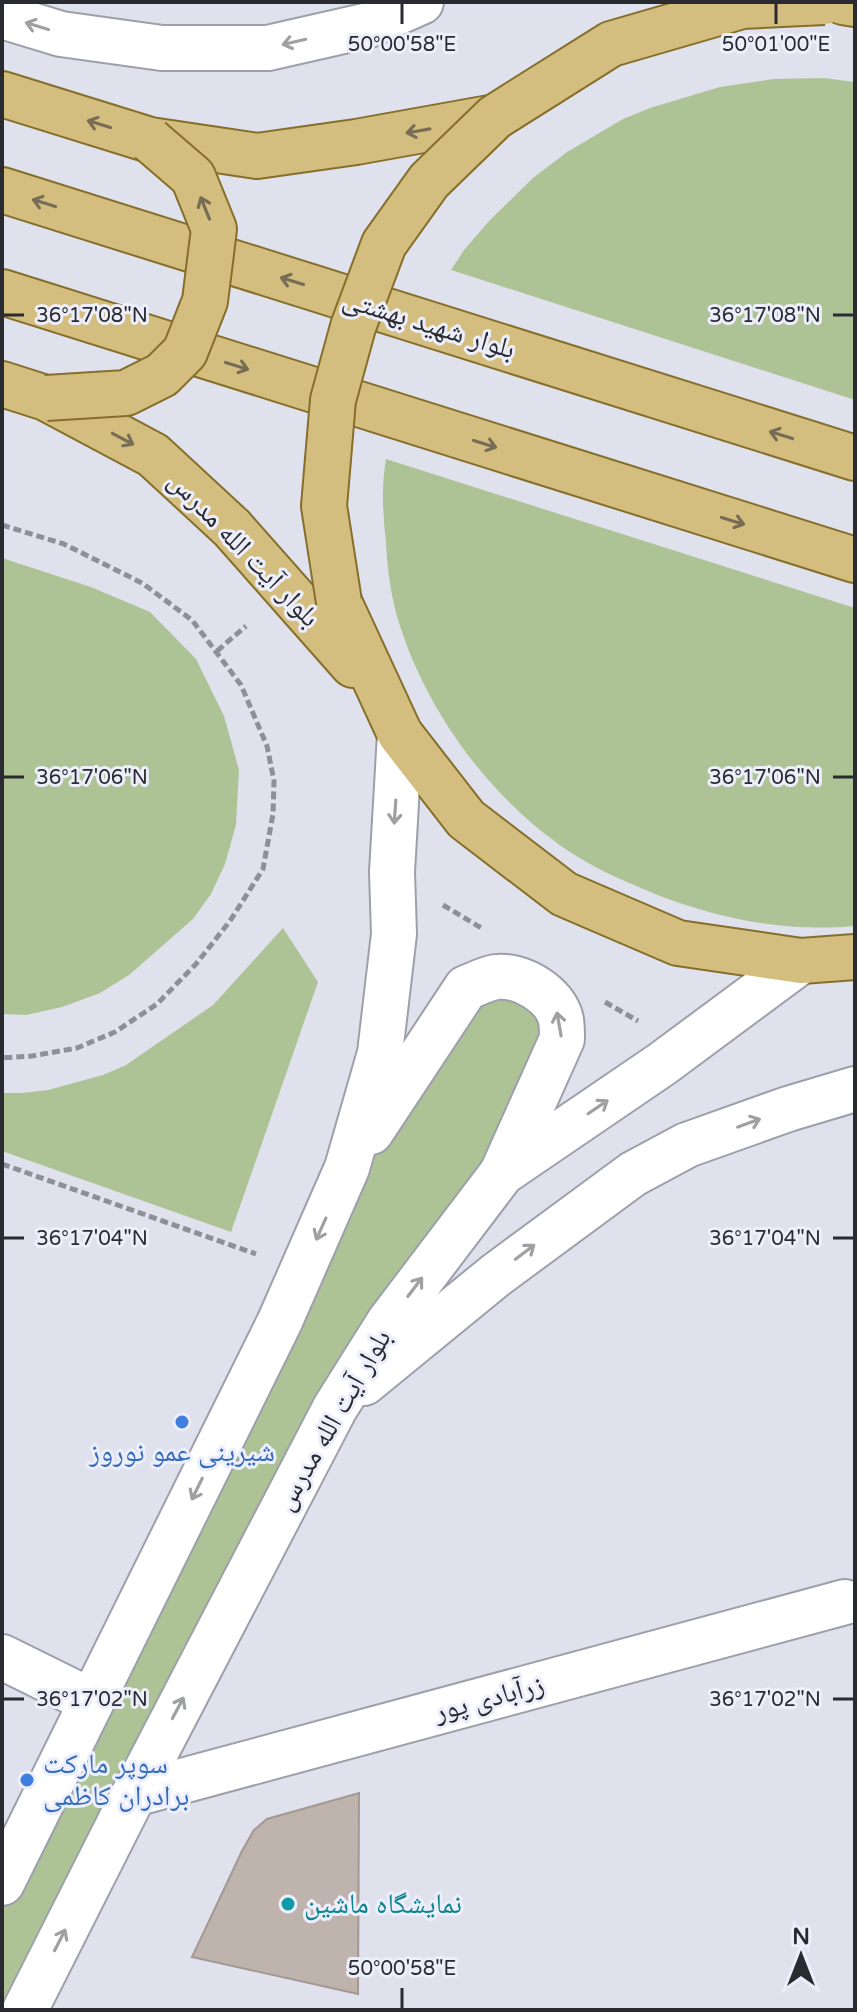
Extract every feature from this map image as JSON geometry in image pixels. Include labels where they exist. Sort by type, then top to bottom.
[{"type":"main road","points":[[2,16],[61,34],[162,48],[268,48],[369,25],[421,2]]},
{"type":"main road","points":[[684,2],[495,117],[429,181],[384,244],[353,327],[333,400],[324,506],[339,602],[391,716],[466,819],[564,894],[678,943],[801,961],[855,957]]},
{"type":"main road","points":[[611,44],[742,6],[824,2]]},
{"type":"main road","points":[[843,2],[855,4]]},
{"type":"main road","points":[[2,94],[150,140],[257,156],[495,117]]},
{"type":"main road","points":[[46,398],[126,393],[162,375],[185,352],[205,301],[214,229],[193,177],[150,140]]},
{"type":"main road","name":"بلوار شهید بهشتی","points":[[2,190],[855,458]]},
{"type":"main road","points":[[2,292],[855,560]]},
{"type":"main road","name":"بلوار آیت الله مدرس","points":[[2,384],[46,398],[153,455],[232,528],[391,716]]},
{"type":"main road","points":[[2,1883],[280,1321],[347,1168],[380,1053],[394,934],[391,716]]},
{"type":"main road","name":"بلوار آیت الله مدرس","points":[[25,2010],[335,1408],[389,1322],[502,1173],[662,1064],[801,961]]},
{"type":"main road","points":[[347,1168],[466,988],[499,977],[531,985],[552,1002],[561,1018],[562,1039],[502,1173]]},
{"type":"main road","points":[[335,1408],[496,1275],[633,1174],[687,1145],[855,1089]]},
{"type":"main road","name":"زرآبادی پور","points":[[134,1794],[845,1602]]},
{"type":"main road","points":[[2,1657],[91,1701]]},
{"type":"path","points":[[2,525],[64,544],[142,583],[192,620],[241,685],[267,746],[274,781],[273,814],[263,869],[230,921],[196,964],[157,1004],[115,1032],[77,1048],[2,1058]]},
{"type":"path","points":[[217,651],[246,626]]},
{"type":"path","points":[[2,1164],[302,1271]]},
{"type":"green space","points":[[824,78],[855,82],[855,400],[451,270],[490,220],[533,178],[567,152],[623,119],[720,87],[774,79]]},
{"type":"green space","points":[[386,459],[855,608],[855,926],[805,927],[756,922],[707,912],[660,896],[578,857],[517,810],[464,750],[422,681],[407,645],[395,609],[388,568],[383,501]]},
{"type":"green space","points":[[2,558],[91,587],[150,612],[196,659],[224,716],[239,770],[236,825],[225,864],[211,894],[193,919],[129,975],[100,993],[62,1007],[26,1015],[2,1014]]},
{"type":"green space","points":[[283,928],[318,982],[231,1232],[2,1151],[2,1093],[48,1090],[103,1075],[126,1065],[213,1005]]},
{"type":"green space","points":[[499,977],[562,1039],[389,1322],[25,2010],[2,2010],[2,1883],[347,1168]]},
{"type":"building","name":"نمایشگاه ماشین","points":[[359,1793],[358,1994],[192,1957],[254,1830],[267,1819]]},
{"type":"place","name":"شیرینی عمو نوروز","points":[[182,1422]]},
{"type":"place","name":"سوپر مارکت برادران کاظمی","points":[[27,1780]]},
{"type":"place","name":"نمایشگاه ماشین","points":[[288,1904]]}]
